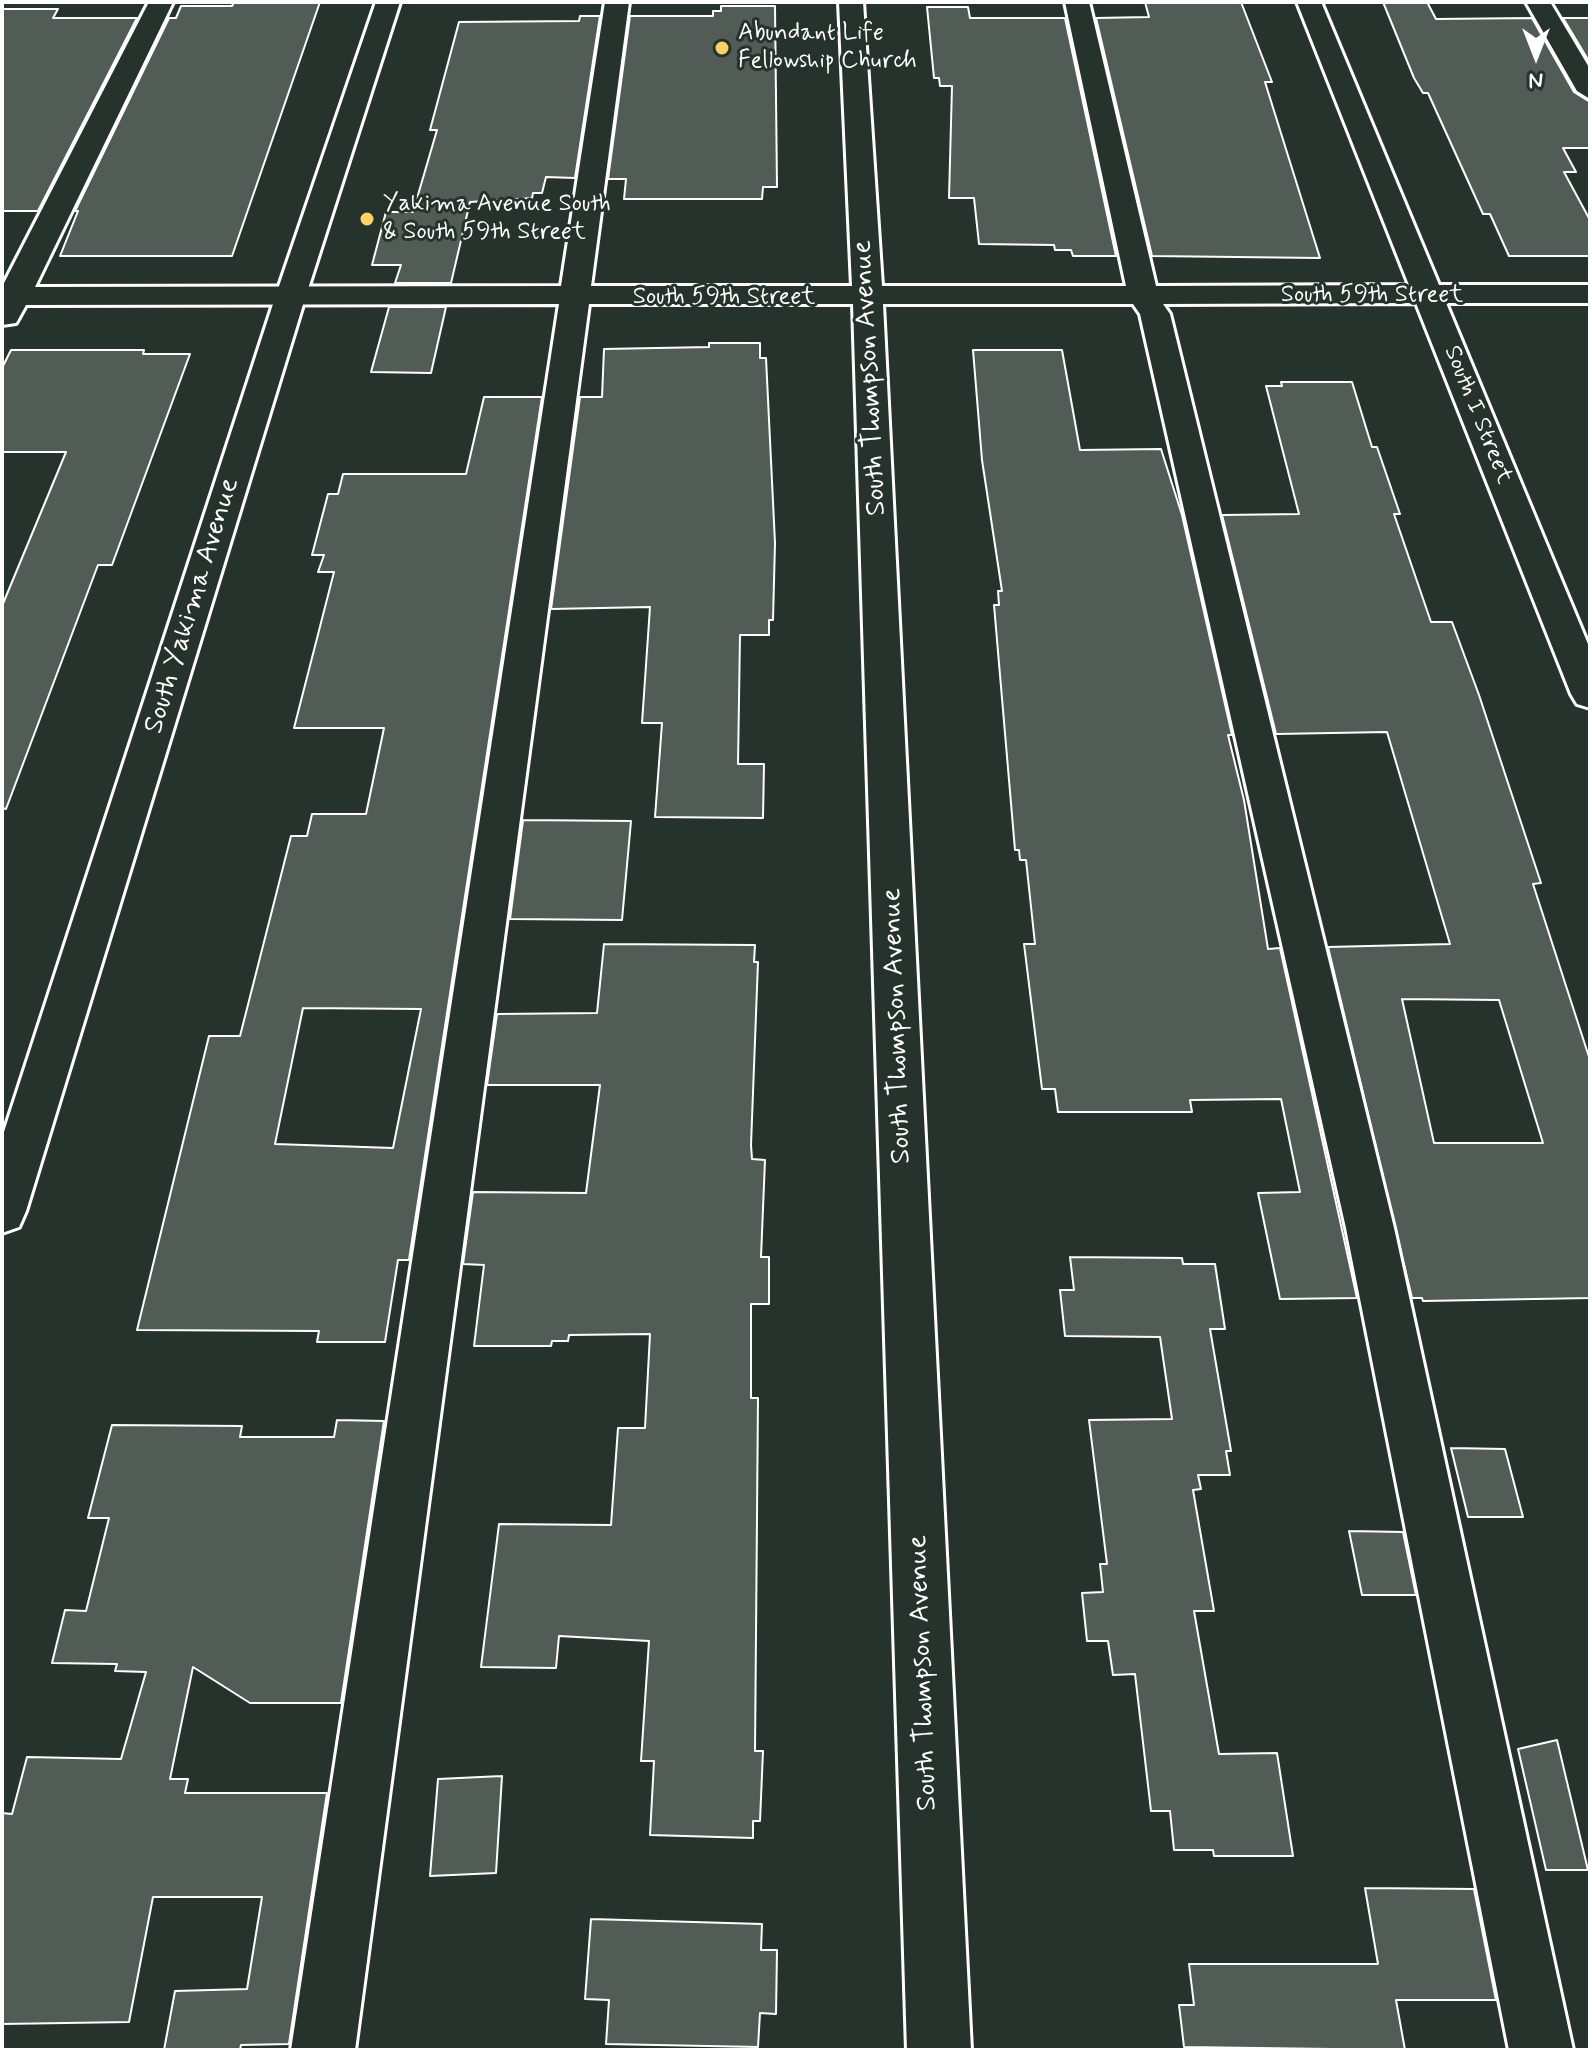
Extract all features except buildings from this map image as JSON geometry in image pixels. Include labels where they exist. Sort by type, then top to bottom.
[{"type":"street","points":[[6,305],[161,2]]},
{"type":"street","name":"South Yakima Avenue","points":[[2,1211],[290,298],[388,2]]},
{"type":"street","points":[[323,2050],[617,2]]},
{"type":"street","name":"South Thompson Avenue","points":[[851,2],[868,297],[939,2050]]},
{"type":"street","points":[[1077,2],[1143,295],[1155,314],[1370,1228],[1541,2050]]},
{"type":"street","name":"South I Street","points":[[1309,2],[1590,694]]},
{"type":"street","points":[[1538,2],[1590,91]]},
{"type":"street","name":"South 59th Street","points":[[6,305],[290,298],[1590,294]]},
{"type":"place","name":"Abundant Life Fellowship Church","points":[[722,48]]},
{"type":"place","name":"Yakima Avenue South & South 59th Street","points":[[367,219]]}]
